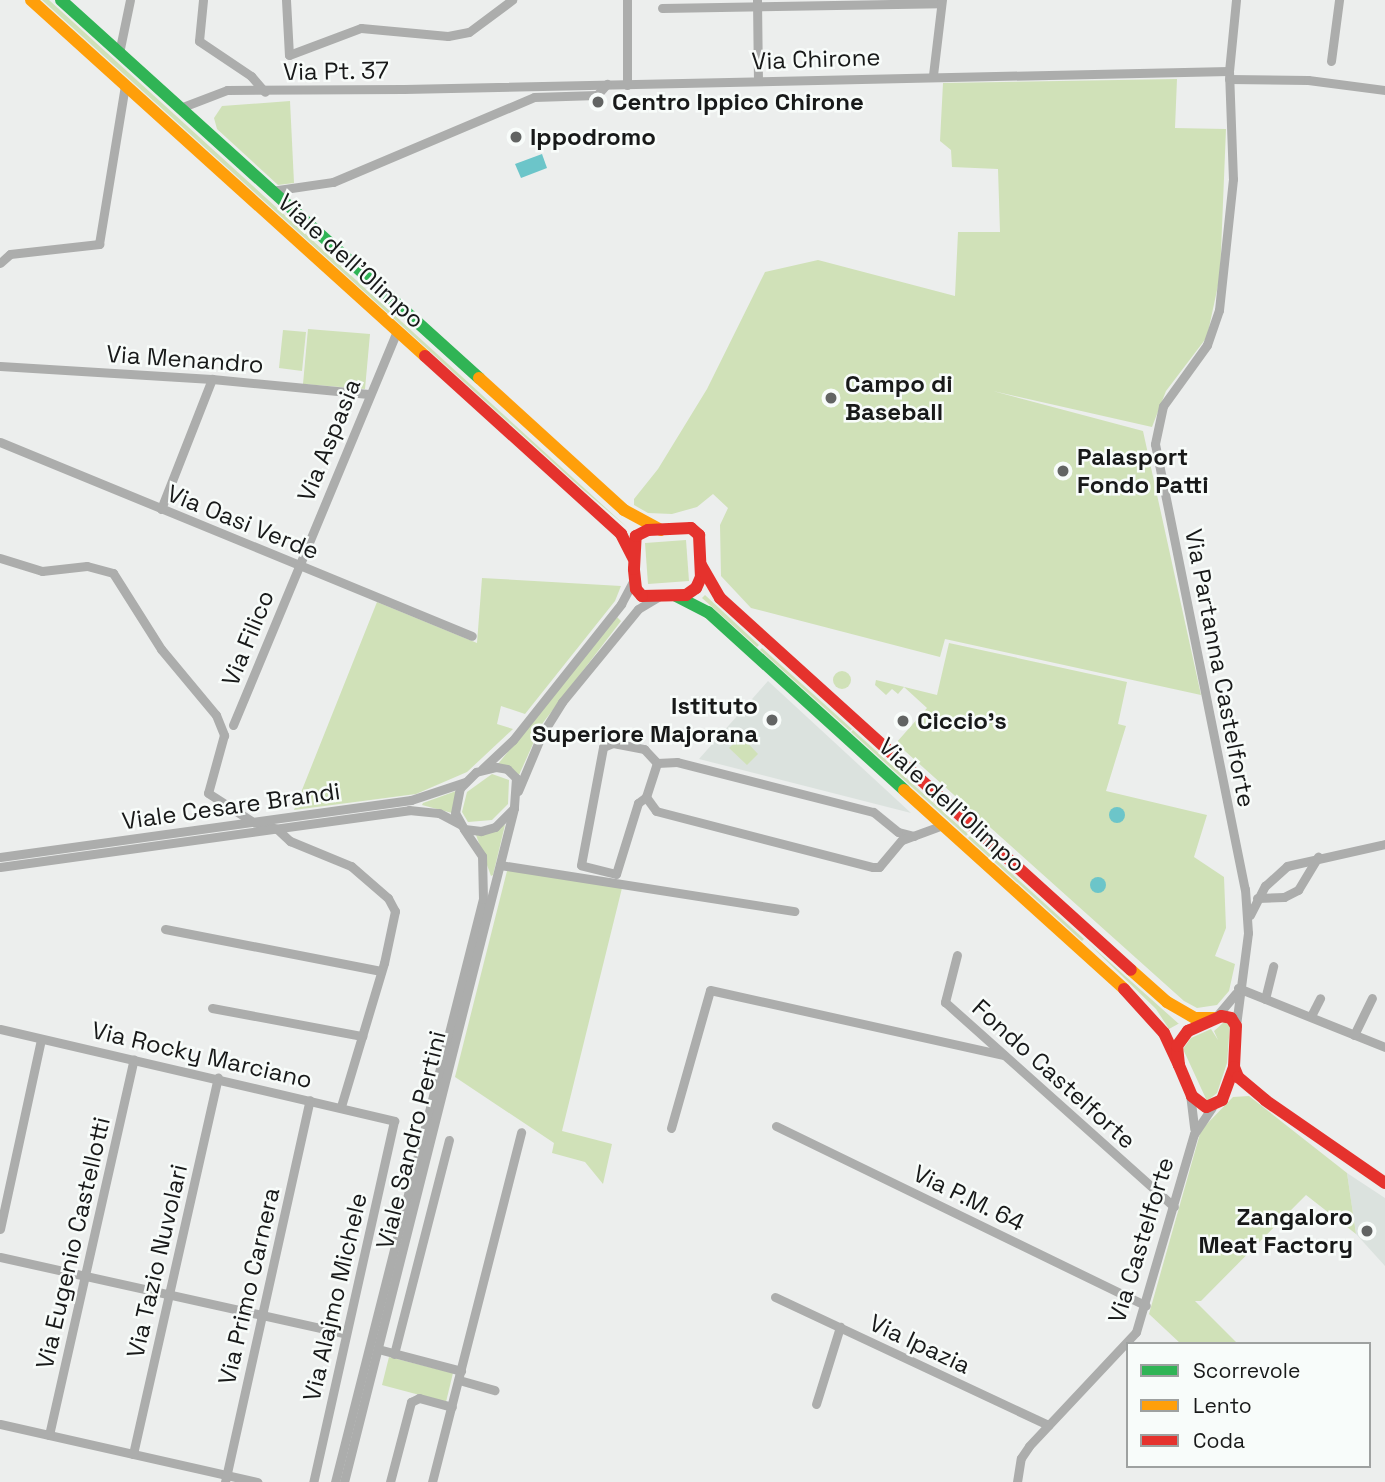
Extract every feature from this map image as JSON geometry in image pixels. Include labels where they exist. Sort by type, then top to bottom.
[{"type":"street","name":"Viale dell'Olimpo","points":[[32,0],[621,534],[633,558]]},
{"type":"street","name":"Viale dell'Olimpo","points":[[61,0],[624,510],[661,530]]},
{"type":"street","points":[[119,53],[130,0]]},
{"type":"street","points":[[203,0],[199,41],[251,76],[267,92]]},
{"type":"street","points":[[286,0],[289,55],[361,27],[448,36],[469,32],[512,0]]},
{"type":"street","points":[[627,0],[627,85]]},
{"type":"street","name":"Via Partanna Castelforte","points":[[1236,0],[1229,75],[1233,179],[1216,327],[1169,395],[1159,415],[1155,444],[1248,924],[1238,988],[1236,1026]]},
{"type":"street","points":[[1331,61],[1339,0]]},
{"type":"street","points":[[662,8],[757,3],[942,2],[933,75]]},
{"type":"street","points":[[757,3],[758,80]]},
{"type":"street","name":"Via Chirone","points":[[404,89],[933,75],[1010,79],[1229,75],[1308,80],[1385,90]]},
{"type":"street","points":[[0,262],[10,254],[99,244],[125,85]]},
{"type":"street","points":[[271,191],[333,181],[534,97],[597,95],[607,85]]},
{"type":"street","name":"Via Pt. 37","points":[[267,92],[404,89]]},
{"type":"street","points":[[180,108],[227,90],[267,92]]},
{"type":"street","name":"Via Aspasia","points":[[298,565],[368,394],[397,331]]},
{"type":"street","name":"Via Menandro","points":[[0,366],[212,379],[368,394]]},
{"type":"street","points":[[161,509],[212,379]]},
{"type":"street","name":"Via Oasi Verde","points":[[0,442],[472,636]]},
{"type":"street","points":[[661,530],[696,530],[701,565],[696,588],[676,596],[660,597],[638,593],[633,558],[636,536],[661,530]]},
{"type":"street","points":[[0,558],[43,571],[86,566],[113,573],[160,649],[216,715],[224,735],[208,793],[253,822],[277,829],[290,841],[351,866],[388,898],[395,911],[381,971],[341,1106]]},
{"type":"street","name":"Via Filico","points":[[233,724],[298,565]]},
{"type":"street","name":"Viale dell'Olimpo","points":[[701,565],[720,597],[1167,1002],[1190,1016],[1229,1017],[1236,1026]]},
{"type":"street","points":[[634,572],[631,589],[619,607],[513,740],[465,782],[455,807],[462,827],[481,831],[495,827],[514,808],[518,791],[542,734],[562,702],[638,609],[660,597]]},
{"type":"street","name":"Viale dell'Olimpo","points":[[676,596],[703,608],[1147,1010],[1188,1086]]},
{"type":"street","points":[[657,763],[646,797],[638,803],[616,874],[581,865],[603,747],[613,743],[644,749],[657,763],[677,762],[873,812],[898,832],[914,836]]},
{"type":"street","points":[[482,769],[507,769],[516,779],[518,791]]},
{"type":"street","name":"Viale Cesare Brandi","points":[[0,857],[411,800],[465,782]]},
{"type":"street","points":[[646,797],[656,811],[873,867],[879,867],[890,851],[914,836],[943,825]]},
{"type":"street","name":"Viale Sandro Pertini","points":[[344,1482],[514,808]]},
{"type":"street","name":"Viale Cesare Brandi","points":[[0,867],[421,810],[462,827]]},
{"type":"street","name":"Viale Sandro Pertini","points":[[335,1482],[483,899],[484,865],[462,827]]},
{"type":"street","points":[[1248,924],[1257,898],[1287,866],[1385,844]]},
{"type":"street","points":[[1257,898],[1284,897],[1298,890],[1318,857]]},
{"type":"street","points":[[500,864],[794,911]]},
{"type":"street","points":[[164,929],[381,971]]},
{"type":"street","name":"Fondo Castelforte","points":[[957,955],[944,1002],[1174,1207]]},
{"type":"street","points":[[1265,999],[1273,966]]},
{"type":"street","points":[[1179,1065],[1179,1040],[1214,1018],[1238,988],[1385,1047]]},
{"type":"street","points":[[670,1128],[710,990],[1004,1055]]},
{"type":"street","points":[[1311,1016],[1320,998]]},
{"type":"street","points":[[1354,1035],[1372,998]]},
{"type":"street","points":[[212,1007],[362,1035]]},
{"type":"street","points":[[1224,1097],[1234,1067],[1236,1026]]},
{"type":"street","name":"Via Rocky Marciano","points":[[0,1029],[218,1077],[394,1121]]},
{"type":"street","points":[[0,1229],[41,1039]]},
{"type":"street","name":"Via Eugenio Castellotti","points":[[49,1435],[134,1059]]},
{"type":"street","points":[[1234,1067],[1238,1077],[1265,1100],[1385,1183]]},
{"type":"street","name":"Via Tazio Nuvolari","points":[[133,1454],[218,1077]]},
{"type":"street","points":[[1188,1086],[1197,1102],[1213,1106],[1224,1097],[1241,1090],[1265,1100]]},
{"type":"street","name":"Via Castelforte","points":[[1188,1086],[1194,1134]]},
{"type":"street","name":"Via Primo Carnera","points":[[226,1478],[310,1100]]},
{"type":"street","name":"Via Castelforte","points":[[1128,1342],[1146,1306],[1194,1134],[1213,1106]]},
{"type":"street","name":"Via Alajmo Michele","points":[[313,1482],[394,1121]]},
{"type":"street","name":"Via P.M. 64","points":[[776,1126],[1146,1306]]},
{"type":"street","points":[[432,1482],[521,1132]]},
{"type":"street","points":[[394,1354],[449,1140]]},
{"type":"street","points":[[0,1257],[346,1334]]},
{"type":"street","name":"Via Ipazia","points":[[775,1297],[1048,1425]]},
{"type":"street","points":[[816,1404],[840,1327]]},
{"type":"street","name":"Via Castelforte","points":[[1017,1482],[1024,1452],[1126,1346]]},
{"type":"street","points":[[378,1349],[460,1375],[495,1390]]},
{"type":"street","points":[[390,1482],[411,1402],[419,1398],[452,1407]]},
{"type":"street","points":[[0,1424],[226,1478],[258,1482]]},
{"type":"shaded area","name":"Istituto Superiore Majorana","points":[[768,681],[911,813],[699,759]]},
{"type":"shaded area","points":[[1347,1173],[1385,1198],[1385,1266],[1356,1234]]},
{"type":"green space","points":[[42,0],[49,0],[629,529],[580,487]]},
{"type":"green space","points":[[1177,79],[1175,128],[1226,129],[1220,276],[1207,337],[1166,391],[1152,427],[993,391],[1143,431],[1201,695],[945,639],[940,657],[751,608],[721,576],[720,525],[728,508],[713,494],[697,507],[672,514],[648,513],[634,505],[634,499],[658,469],[707,389],[765,272],[818,260],[955,296],[958,232],[1000,232],[998,169],[952,167],[951,150],[940,141],[943,83]]},
{"type":"green space","points":[[290,101],[294,183],[278,185],[217,129],[214,118],[222,106]]},
{"type":"green space","points":[[308,329],[370,334],[365,389],[303,384]]},
{"type":"green space","points":[[283,330],[306,332],[302,371],[279,368]]},
{"type":"green space","points":[[686,540],[689,581],[648,584],[645,543]]},
{"type":"green space","points":[[482,578],[621,586],[615,601],[525,714],[501,706],[497,724],[513,729],[467,772],[416,794],[294,810],[377,602],[477,643]]},
{"type":"green space","points":[[705,595],[759,645],[757,647],[702,598]]},
{"type":"green space","points":[[617,617],[621,621],[542,724],[519,775],[498,764]]},
{"type":"green space","points":[[949,643],[1127,682],[1118,724],[1126,726],[1106,791],[1207,815],[1194,857],[1224,877],[1226,928],[1215,956],[1235,964],[1229,991],[1217,1005],[1197,1008],[1184,1001],[896,743],[927,708],[904,687],[898,694],[892,689],[886,695],[875,685],[876,680],[937,695]]},
{"type":"green space","points":[[762,648],[852,729],[850,731],[760,650]]},
{"type":"green space","points":[[842,671],[848,674],[851,680],[848,686],[842,689],[836,686],[833,680],[836,674]]},
{"type":"green space","points":[[853,730],[968,834],[966,836],[851,732]]},
{"type":"green space","points":[[741,736],[758,754],[747,765],[729,748]]},
{"type":"green space","points":[[492,774],[509,780],[508,804],[492,820],[468,822],[462,812],[467,792]]},
{"type":"green space","points":[[456,791],[452,813],[422,805],[423,803]]},
{"type":"green space","points":[[505,825],[493,875],[491,876],[476,835]]},
{"type":"green space","points":[[970,836],[1084,939],[1082,941],[968,838]]},
{"type":"green space","points":[[508,867],[623,884],[562,1131],[612,1144],[603,1184],[585,1162],[552,1153],[554,1143],[455,1077]]},
{"type":"green space","points":[[1086,941],[1179,1024],[1169,1029],[1156,1009]]},
{"type":"green space","points":[[1224,1022],[1230,1024],[1227,1063],[1217,1093],[1207,1101],[1183,1049],[1191,1038],[1211,1029],[1218,1040],[1214,1031]]},
{"type":"green space","points":[[1249,1096],[1347,1173],[1356,1234],[1306,1195],[1201,1301],[1195,1301],[1236,1342],[1179,1342],[1149,1314],[1201,1130],[1233,1097]]},
{"type":"green space","points":[[389,1357],[453,1373],[446,1402],[382,1385]]},
{"type":"water","points":[[542,154],[547,168],[521,178],[515,164]]},
{"type":"water","points":[[1117,807],[1123,809],[1123,821],[1117,823],[1111,821],[1109,815],[1111,809]]},
{"type":"water","points":[[1095,877],[1101,877],[1106,885],[1104,891],[1095,893],[1090,888],[1090,882]]},
{"type":"traffic: fast","points":[[61,0],[479,378]]},
{"type":"traffic: fast","points":[[676,596],[708,612],[904,790]]},
{"type":"traffic: slow","points":[[31,0],[425,356]]},
{"type":"traffic: slow","points":[[479,378],[624,510],[661,530]]},
{"type":"traffic: slow","points":[[904,790],[1124,989]]},
{"type":"traffic: slow","points":[[1131,970],[1167,1002],[1195,1018],[1214,1018]]},
{"type":"traffic: jam","points":[[425,356],[621,534],[633,558]]},
{"type":"traffic: jam","points":[[691,528],[699,535],[701,577],[696,588],[686,595],[642,596],[636,589],[636,536],[648,530],[691,528]]},
{"type":"traffic: jam","points":[[701,565],[720,598],[1131,970]]},
{"type":"traffic: jam","points":[[1124,989],[1164,1033],[1179,1065]]},
{"type":"traffic: jam","points":[[1221,1016],[1231,1018],[1236,1026],[1234,1067],[1222,1100],[1206,1107],[1192,1096],[1179,1065],[1177,1046],[1188,1031],[1221,1016]]},
{"type":"traffic: jam","points":[[1234,1067],[1238,1077],[1265,1100],[1385,1183]]},
{"type":"place","name":"Centro Ippico Chirone","points":[[598,102]]},
{"type":"place","name":"Ippodromo","points":[[516,137]]},
{"type":"place","name":"Campo di Baseball","points":[[831,398]]},
{"type":"place","name":"Palasport Fondo Patti","points":[[1063,471]]},
{"type":"place","name":"Istituto Superiore Majorana","points":[[772,720]]},
{"type":"place","name":"Ciccio's","points":[[903,721]]},
{"type":"place","name":"Zangaloro Meat Factory","points":[[1367,1231]]}]
